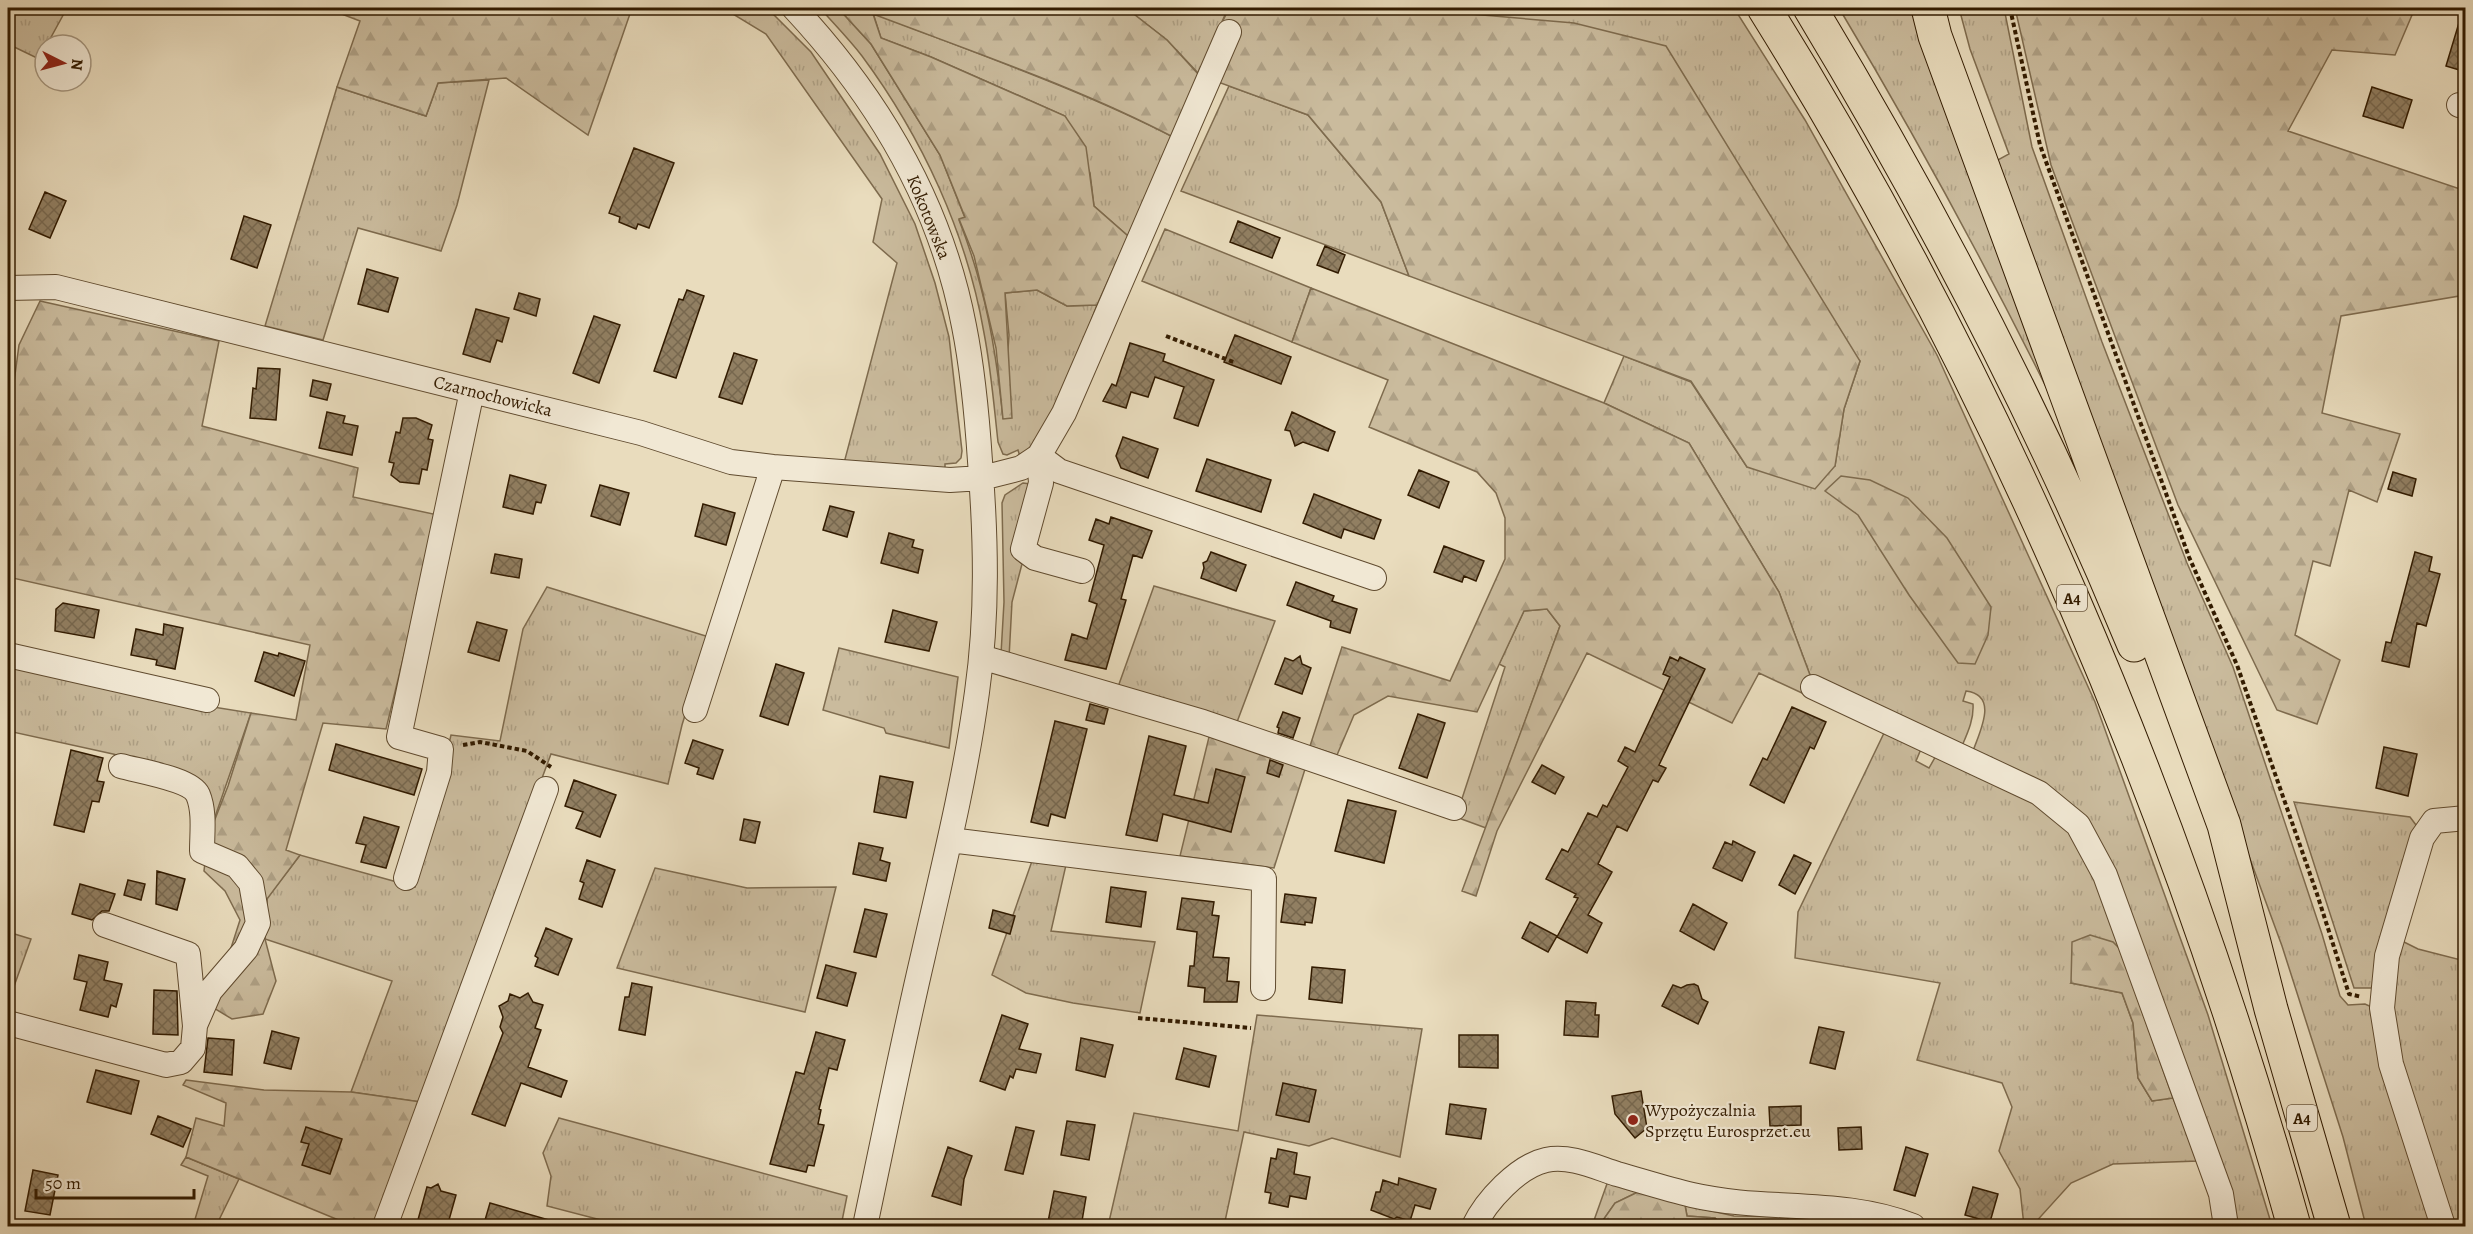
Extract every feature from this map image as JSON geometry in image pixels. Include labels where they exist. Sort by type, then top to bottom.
[{"type":"highway","name":"A4","points":[[1764,8],[1853,158],[1916,273],[1996,431],[2075,604],[2172,844],[2241,1050],[2294,1227]]},
{"type":"highway","name":"A4","points":[[1810,8],[1899,160],[1990,330],[2111,588],[2182,762],[2271,1009],[2334,1227]]},
{"type":"highway","points":[[1928,8],[1953,88],[2224,825],[2271,1009]]},
{"type":"street","name":"Kokotowska","points":[[794,8],[843,64],[902,152],[938,233],[964,326],[972,376],[981,470],[985,605],[971,732],[950,840],[904,1039],[865,1227]]},
{"type":"street","points":[[1082,571],[1035,558],[1023,549],[1041,483],[1039,456],[1064,413],[1229,32]]},
{"type":"street","name":"Czarnochowicka","points":[[8,288],[56,287],[641,433],[731,462],[942,480],[981,470],[1021,468],[1039,456]]},
{"type":"street","points":[[406,878],[439,772],[441,749],[399,737],[472,391]]},
{"type":"street","points":[[1039,456],[1059,471],[1374,578]]},
{"type":"street","points":[[695,710],[773,467]]},
{"type":"street","points":[[8,655],[207,700]]},
{"type":"street","points":[[981,657],[1203,722],[1454,808]]},
{"type":"street","points":[[1813,687],[2039,793],[2078,825],[2105,875],[2221,1194],[2226,1227]]},
{"type":"street","points":[[121,766],[186,784],[197,793],[202,810],[202,851],[237,866],[251,883],[258,923],[246,949],[210,991],[195,1026]]},
{"type":"street","points":[[385,1227],[546,789]]},
{"type":"street","points":[[2442,1227],[2391,1065],[2382,1000],[2387,956],[2422,838],[2434,821],[2466,819]]},
{"type":"street","points":[[950,840],[1264,879],[1263,988]]},
{"type":"street","points":[[8,1023],[166,1065],[182,1062],[193,1048],[195,1026],[188,954],[105,925]]},
{"type":"street","points":[[1474,1227],[1491,1200],[1507,1184],[1536,1163],[1548,1160],[1580,1162],[1713,1199],[1871,1213],[1913,1227]]},
{"type":"path","points":[[758,14],[763,8]]},
{"type":"path","points":[[2010,8],[2040,146],[2189,557],[2237,665],[2317,894],[2349,994],[2382,1000]]},
{"type":"path","points":[[1166,336],[1236,363]]},
{"type":"path","points":[[441,749],[480,742],[528,751],[552,767],[546,789]]},
{"type":"path","points":[[1138,1018],[1251,1028]]},
{"type":"green space","points":[[8,8],[67,8],[53,33],[33,33],[33,56],[8,44]]},
{"type":"green space","points":[[326,8],[632,8],[588,135],[506,78],[438,83],[426,116],[337,87],[360,21]]},
{"type":"green space","points":[[723,8],[767,8],[811,52],[880,154],[915,224],[935,283],[949,337],[962,451],[961,458],[956,463],[945,464],[945,470],[844,463],[897,263],[873,242],[882,199],[766,34]]},
{"type":"green space","points":[[820,8],[838,8],[871,44],[940,155],[965,218],[959,220],[983,294],[997,368],[1003,419],[1009,335],[1005,293],[1037,290],[1067,306],[1097,305],[1075,365],[1046,427],[1020,457],[1018,450],[1007,455],[1003,454],[998,442],[989,360],[976,296],[954,223],[939,188],[922,153],[884,87],[857,50]]},
{"type":"green space","points":[[838,8],[1126,8],[1167,40],[1198,74],[1229,8],[1320,8],[1373,14],[1459,13],[1574,23],[1666,46],[1860,361],[1844,409],[1835,466],[1815,489],[1747,467],[1691,381],[1409,276],[1381,202],[1308,115],[1199,75],[1175,138],[1064,87],[873,14],[881,38],[931,57],[1065,116],[1086,147],[1094,206],[1128,236],[1097,305],[1067,306],[1037,290],[1005,293],[1012,418],[1003,419],[996,348],[974,256],[959,219],[965,217],[940,155],[871,44]]},
{"type":"green space","points":[[1126,8],[1228,8],[1199,74],[1167,40]]},
{"type":"green space","points":[[1320,8],[1734,8],[1805,120],[1937,355],[2095,702],[2208,1015],[2272,1226],[2234,1226],[2101,848],[1973,751],[1983,724],[1985,706],[1982,699],[1966,691],[1963,701],[1973,704],[1973,715],[1962,746],[1810,675],[1779,592],[1689,443],[1604,403],[1624,356],[1691,382],[1747,467],[1835,466],[1844,409],[1860,361],[1373,14]]},
{"type":"green space","points":[[1839,8],[1918,8],[2075,446],[1962,224]]},
{"type":"green space","points":[[1959,8],[2004,8],[2032,147],[2102,342],[2187,563],[2233,667],[2322,934],[2340,996],[2348,1005],[2365,1004],[2374,1008],[2436,1226],[2366,1226],[2343,1137],[2282,946],[1994,162],[2009,154],[1970,49]]},
{"type":"green space","points":[[2015,8],[2415,8],[2395,55],[2332,50],[2288,131],[2466,191],[2465,295],[2341,316],[2322,413],[2400,434],[2377,502],[2349,490],[2330,566],[2313,561],[2295,635],[2340,660],[2317,724],[2277,710],[2178,505],[2051,165]]},
{"type":"green space","points":[[873,13],[1064,87],[1175,138],[1128,236],[1094,206],[1090,173],[1065,116],[931,57],[881,38]]},
{"type":"green space","points":[[489,80],[457,205],[441,251],[358,228],[323,340],[265,326],[337,87],[426,116],[438,83]]},
{"type":"green space","points":[[1229,86],[1308,115],[1381,202],[1409,276],[1181,191]]},
{"type":"green space","points":[[1165,229],[1311,288],[1292,342],[1142,281]]},
{"type":"green space","points":[[1311,288],[1604,403],[1689,443],[1779,592],[1810,675],[1804,694],[1759,673],[1732,723],[1587,653],[1497,831],[1476,896],[1462,891],[1560,626],[1547,609],[1524,611],[1477,712],[1388,696],[1354,715],[1337,755],[1310,746],[1342,647],[1450,681],[1505,559],[1505,518],[1496,493],[1477,472],[1369,427],[1388,380],[1292,342]]},
{"type":"green space","points":[[40,301],[219,341],[202,426],[358,468],[353,497],[438,515],[386,729],[323,723],[286,850],[300,855],[267,899],[265,939],[276,981],[263,1014],[232,1019],[212,1007],[240,920],[225,891],[204,871],[208,837],[228,786],[251,713],[296,720],[310,645],[8,577],[8,427],[19,345]]},
{"type":"green space","points":[[1841,476],[1870,480],[1908,498],[1947,538],[1991,607],[1988,635],[1975,664],[1958,663],[1909,595],[1858,515],[1825,491]]},
{"type":"green space","points":[[1023,483],[1030,484],[1016,559],[1022,564],[1012,602],[1009,658],[1001,654],[1004,602],[1002,503],[1005,495]]},
{"type":"green space","points":[[1154,586],[1275,621],[1237,722],[1118,687]]},
{"type":"green space","points":[[547,587],[709,637],[682,725],[668,784],[551,754],[421,1102],[351,1092],[392,981],[265,939],[267,898],[300,855],[415,887],[451,735],[500,741],[523,629]]},
{"type":"green space","points":[[1547,609],[1560,626],[1486,828],[1456,817],[1505,667],[1499,664],[1524,611]]},
{"type":"green space","points":[[839,648],[958,677],[949,748],[886,733],[884,728],[823,710]]},
{"type":"green space","points":[[8,663],[207,706],[251,713],[208,837],[175,771],[113,754],[8,731]]},
{"type":"green space","points":[[1885,731],[1921,749],[1916,761],[1929,768],[1937,754],[2045,808],[2071,831],[2080,843],[2094,872],[2120,949],[2071,983],[2122,993],[2133,1023],[2138,1078],[2152,1101],[2173,1098],[2198,1161],[2113,1164],[2071,1183],[2032,1226],[2024,1226],[2020,1189],[1999,1151],[2012,1107],[2002,1083],[1917,1060],[1940,983],[1795,958],[1798,912]]},
{"type":"green space","points":[[1210,733],[1306,766],[1274,868],[1180,856]]},
{"type":"green space","points":[[2294,802],[2410,817],[2419,829],[2372,988],[2354,988]]},
{"type":"green space","points":[[1032,861],[1066,865],[1051,931],[1155,942],[1140,1013],[1026,993],[992,975]]},
{"type":"green space","points":[[655,868],[747,888],[836,887],[805,1012],[617,968]]},
{"type":"green space","points":[[8,932],[31,939],[8,1003]]},
{"type":"green space","points":[[2090,935],[2113,942],[2120,949],[2173,1098],[2152,1101],[2138,1078],[2133,1023],[2122,993],[2071,983],[2072,942]]},
{"type":"green space","points":[[2400,940],[2418,949],[2465,961],[2465,1226],[2449,1226],[2406,1084],[2389,1009]]},
{"type":"green space","points":[[1257,1015],[1422,1029],[1400,1157],[1332,1138],[1309,1146],[1244,1132],[1224,1226],[1108,1226],[1134,1113],[1238,1131]]},
{"type":"green space","points":[[186,1080],[264,1090],[351,1092],[421,1102],[377,1226],[353,1226],[186,1157],[196,1118],[224,1126],[226,1103],[183,1085]]},
{"type":"green space","points":[[559,1118],[847,1196],[841,1226],[624,1226],[547,1206],[551,1176],[543,1153]]},
{"type":"green space","points":[[186,1157],[239,1179],[216,1226],[193,1226],[208,1176],[181,1165]]},
{"type":"green space","points":[[1608,1181],[1640,1191],[1615,1203],[1599,1226],[1592,1226]]},
{"type":"green space","points":[[1640,1191],[1685,1205],[1687,1216],[1715,1218],[1722,1226],[1599,1226],[1615,1203]]},
{"type":"green space","points":[[1685,1205],[1734,1216],[1787,1217],[1792,1226],[1722,1226],[1715,1218],[1687,1216]]},
{"type":"building","points":[[2461,16],[2466,17],[2466,72],[2446,66]]},
{"type":"building","points":[[2372,87],[2412,100],[2403,128],[2363,116]]},
{"type":"building","points":[[634,148],[674,163],[649,228],[638,224],[636,229],[619,222],[620,217],[609,213]]},
{"type":"building","points":[[45,192],[66,201],[50,238],[29,229]]},
{"type":"building","points":[[244,216],[271,225],[257,268],[231,259]]},
{"type":"building","points":[[1238,221],[1280,238],[1272,258],[1230,242]]},
{"type":"building","points":[[1325,246],[1345,255],[1338,273],[1317,265]]},
{"type":"building","points":[[367,269],[398,278],[388,312],[358,304]]},
{"type":"building","points":[[687,290],[704,296],[676,378],[654,371],[679,299],[683,300]]},
{"type":"building","points":[[519,293],[540,299],[536,316],[514,309]]},
{"type":"building","points":[[476,309],[509,318],[502,342],[497,340],[490,362],[463,354]]},
{"type":"building","points":[[594,316],[620,325],[599,383],[573,373]]},
{"type":"building","points":[[1235,335],[1291,357],[1281,384],[1224,362]]},
{"type":"building","points":[[1130,343],[1165,354],[1163,361],[1214,380],[1198,426],[1174,418],[1184,387],[1155,377],[1148,397],[1131,392],[1126,408],[1103,401],[1112,384],[1116,386]]},
{"type":"building","points":[[734,353],[757,360],[742,404],[719,397]]},
{"type":"building","points":[[258,368],[280,369],[276,420],[250,418]]},
{"type":"building","points":[[313,380],[331,384],[327,400],[310,396]]},
{"type":"building","points":[[327,412],[345,416],[343,423],[358,426],[352,455],[319,448]]},
{"type":"building","points":[[1292,412],[1335,432],[1328,451],[1303,442],[1295,446],[1290,431],[1285,430]]},
{"type":"building","points":[[403,418],[416,418],[432,425],[428,439],[433,440],[427,470],[422,469],[419,484],[400,482],[391,475],[394,463],[389,462],[396,432],[400,433]]},
{"type":"building","points":[[1123,437],[1158,449],[1148,478],[1121,468],[1116,456]]},
{"type":"building","points":[[1207,459],[1271,480],[1261,512],[1196,491]]},
{"type":"building","points":[[1419,470],[1449,482],[1439,508],[1408,495]]},
{"type":"building","points":[[2393,472],[2416,479],[2412,496],[2388,489]]},
{"type":"building","points":[[510,475],[546,485],[541,503],[536,502],[533,514],[503,507]]},
{"type":"building","points":[[600,485],[629,493],[620,525],[591,516]]},
{"type":"building","points":[[1314,494],[1381,520],[1374,539],[1344,529],[1341,538],[1303,523]]},
{"type":"building","points":[[703,504],[735,513],[726,545],[695,536]]},
{"type":"building","points":[[830,506],[854,512],[847,537],[823,530]]},
{"type":"building","points":[[1111,517],[1152,531],[1142,558],[1133,555],[1121,599],[1126,600],[1106,669],[1065,660],[1072,634],[1087,639],[1097,604],[1089,601],[1104,545],[1089,540],[1096,519],[1109,524]]},
{"type":"building","points":[[889,533],[914,540],[912,547],[923,550],[918,573],[881,563]]},
{"type":"building","points":[[1444,546],[1484,561],[1476,581],[1464,576],[1462,582],[1434,572]]},
{"type":"building","points":[[1211,552],[1246,565],[1236,591],[1201,578],[1203,563],[1207,561]]},
{"type":"building","points":[[2415,552],[2432,557],[2429,571],[2440,574],[2426,626],[2417,623],[2409,667],[2382,661],[2386,642],[2391,643]]},
{"type":"building","points":[[495,554],[522,559],[519,578],[491,573]]},
{"type":"building","points":[[1296,582],[1334,596],[1332,601],[1357,609],[1350,633],[1330,627],[1331,621],[1287,605]]},
{"type":"building","points":[[63,603],[99,610],[94,638],[55,631],[56,609]]},
{"type":"building","points":[[893,610],[937,622],[929,651],[885,642]]},
{"type":"building","points":[[477,622],[507,630],[499,661],[468,652]]},
{"type":"building","points":[[164,624],[183,628],[175,669],[156,665],[157,660],[131,655],[136,629],[163,635]]},
{"type":"building","points":[[264,652],[278,656],[279,653],[305,661],[294,696],[255,681]]},
{"type":"building","points":[[1300,656],[1302,664],[1311,668],[1302,694],[1275,684],[1285,658],[1293,661]]},
{"type":"building","points":[[1670,657],[1678,661],[1680,657],[1705,669],[1659,765],[1666,768],[1658,782],[1653,780],[1627,831],[1617,826],[1598,864],[1612,872],[1588,915],[1602,923],[1587,953],[1557,937],[1578,898],[1574,897],[1576,894],[1546,879],[1562,849],[1568,852],[1588,813],[1597,817],[1603,805],[1607,807],[1628,767],[1618,761],[1625,747],[1635,752],[1670,677],[1663,674]]},
{"type":"building","points":[[776,664],[804,673],[788,725],[760,716]]},
{"type":"building","points":[[1090,704],[1108,709],[1104,724],[1086,720]]},
{"type":"building","points":[[1792,707],[1826,722],[1814,749],[1810,747],[1784,803],[1750,785],[1763,758],[1767,760]]},
{"type":"building","points":[[1283,712],[1300,718],[1293,738],[1278,733],[1279,728],[1277,727]]},
{"type":"building","points":[[1418,714],[1445,723],[1427,778],[1399,768]]},
{"type":"building","points":[[1055,721],[1087,729],[1065,818],[1051,814],[1048,826],[1031,822]]},
{"type":"building","points":[[1149,736],[1186,746],[1174,795],[1208,803],[1216,769],[1245,777],[1231,832],[1163,814],[1157,841],[1126,835]]},
{"type":"building","points":[[693,740],[723,750],[713,779],[697,774],[699,768],[685,763]]},
{"type":"building","points":[[336,744],[422,769],[414,795],[329,770]]},
{"type":"building","points":[[2384,747],[2417,754],[2408,796],[2376,788]]},
{"type":"building","points":[[71,750],[103,758],[97,781],[104,782],[99,802],[92,801],[84,832],[54,825]]},
{"type":"building","points":[[1270,760],[1283,765],[1279,777],[1267,773]]},
{"type":"building","points":[[1542,765],[1564,777],[1555,794],[1532,782]]},
{"type":"building","points":[[880,776],[913,782],[906,818],[874,812]]},
{"type":"building","points":[[574,780],[616,795],[600,837],[576,828],[583,812],[565,806]]},
{"type":"building","points":[[1348,800],[1396,811],[1384,863],[1335,851]]},
{"type":"building","points":[[364,817],[399,827],[386,868],[361,862],[366,845],[356,843]]},
{"type":"building","points":[[744,819],[760,822],[755,843],[740,840]]},
{"type":"building","points":[[1733,841],[1755,852],[1742,881],[1713,868],[1725,842],[1732,845]]},
{"type":"building","points":[[859,843],[883,848],[880,860],[890,863],[886,881],[853,874]]},
{"type":"building","points":[[1794,855],[1811,863],[1795,894],[1779,885]]},
{"type":"building","points":[[587,860],[615,870],[602,907],[579,899],[584,883],[580,881]]},
{"type":"building","points":[[157,871],[185,879],[177,910],[156,904]]},
{"type":"building","points":[[128,880],[145,884],[141,900],[124,895]]},
{"type":"building","points":[[80,884],[115,894],[109,911],[102,911],[92,920],[72,914]]},
{"type":"building","points":[[1111,887],[1146,892],[1141,927],[1106,922]]},
{"type":"building","points":[[1285,894],[1316,898],[1312,923],[1305,922],[1305,925],[1281,922]]},
{"type":"building","points":[[1182,898],[1214,902],[1212,915],[1219,916],[1213,957],[1229,958],[1227,981],[1239,982],[1237,1002],[1204,1002],[1205,988],[1188,986],[1190,966],[1194,966],[1197,932],[1177,929]]},
{"type":"building","points":[[1693,904],[1727,923],[1714,950],[1680,931]]},
{"type":"building","points":[[865,909],[887,914],[876,957],[854,952]]},
{"type":"building","points":[[993,910],[1015,916],[1010,934],[989,928]]},
{"type":"building","points":[[1530,922],[1557,936],[1548,952],[1522,938]]},
{"type":"building","points":[[546,928],[572,939],[558,975],[535,966],[538,958],[535,956]]},
{"type":"building","points":[[79,955],[108,962],[104,980],[122,984],[116,1007],[111,1005],[108,1017],[80,1010],[87,982],[74,979]]},
{"type":"building","points":[[826,965],[856,973],[847,1006],[817,998]]},
{"type":"building","points":[[1312,967],[1345,970],[1342,1003],[1309,999]]},
{"type":"building","points":[[632,983],[652,987],[645,1035],[619,1030],[625,997],[629,997]]},
{"type":"building","points":[[1694,984],[1698,986],[1702,999],[1708,1002],[1698,1024],[1662,1006],[1673,985],[1681,988]]},
{"type":"building","points":[[154,990],[177,991],[178,1035],[153,1034]]},
{"type":"building","points":[[528,993],[533,1002],[543,1005],[535,1028],[541,1030],[528,1067],[567,1081],[561,1097],[521,1083],[505,1126],[472,1114],[503,1033],[500,1027],[503,1017],[499,1006],[508,1001],[510,994],[520,998]]},
{"type":"building","points":[[1566,1001],[1596,1003],[1595,1015],[1599,1015],[1598,1037],[1564,1035]]},
{"type":"building","points":[[1002,1015],[1028,1024],[1019,1049],[1041,1054],[1036,1073],[1016,1069],[1013,1078],[1010,1076],[1005,1090],[980,1081]]},
{"type":"building","points":[[1819,1027],[1844,1032],[1835,1069],[1810,1063]]},
{"type":"building","points":[[272,1031],[299,1038],[291,1069],[264,1063]]},
{"type":"building","points":[[816,1032],[845,1040],[837,1070],[829,1068],[819,1109],[821,1110],[818,1124],[824,1125],[814,1166],[808,1165],[806,1172],[770,1164],[796,1072],[804,1074]]},
{"type":"building","points":[[1459,1035],[1498,1035],[1498,1068],[1459,1067]]},
{"type":"building","points":[[208,1038],[234,1040],[232,1075],[204,1072]]},
{"type":"building","points":[[1081,1038],[1113,1045],[1105,1077],[1076,1070]]},
{"type":"building","points":[[1184,1048],[1216,1056],[1209,1087],[1176,1079]]},
{"type":"building","points":[[96,1070],[139,1081],[131,1114],[87,1102]]},
{"type":"building","points":[[1283,1083],[1316,1090],[1309,1122],[1276,1115]]},
{"type":"building","name":"Wypożyczalnia Sprzętu Eurosprzet.eu","points":[[1641,1091],[1647,1128],[1635,1138],[1615,1114],[1612,1096]]},
{"type":"building","points":[[1450,1104],[1486,1109],[1481,1139],[1446,1134]]},
{"type":"building","points":[[1801,1106],[1801,1125],[1770,1126],[1769,1107]]},
{"type":"building","points":[[158,1116],[191,1129],[183,1147],[151,1134]]},
{"type":"building","points":[[1067,1121],[1095,1125],[1089,1160],[1061,1155]]},
{"type":"building","points":[[306,1127],[342,1139],[330,1174],[302,1165],[309,1144],[301,1142]]},
{"type":"building","points":[[1016,1127],[1034,1131],[1023,1174],[1005,1170]]},
{"type":"building","points":[[1861,1127],[1862,1149],[1839,1150],[1838,1128]]},
{"type":"building","points":[[948,1147],[972,1156],[964,1179],[961,1205],[932,1196]]},
{"type":"building","points":[[1906,1147],[1928,1154],[1915,1196],[1894,1190]]},
{"type":"building","points":[[1278,1149],[1297,1153],[1294,1174],[1310,1177],[1306,1199],[1290,1196],[1288,1207],[1269,1203],[1271,1193],[1265,1192],[1271,1158],[1276,1159]]},
{"type":"building","points":[[33,1170],[58,1175],[50,1215],[25,1211]]},
{"type":"building","points":[[1399,1178],[1436,1189],[1430,1209],[1415,1205],[1410,1221],[1397,1217],[1394,1219],[1371,1210],[1376,1192],[1380,1192],[1383,1180],[1398,1185]]},
{"type":"building","points":[[438,1184],[441,1191],[456,1195],[447,1227],[416,1227],[427,1187],[431,1188]]},
{"type":"building","points":[[1973,1187],[1998,1194],[1990,1222],[1965,1215]]},
{"type":"building","points":[[1054,1191],[1086,1197],[1081,1227],[1048,1222]]},
{"type":"building","points":[[490,1203],[556,1222],[555,1227],[483,1227]]},
{"type":"place","name":"Wypożyczalnia Sprzętu Eurosprzet.eu","points":[[1633,1120]]}]
